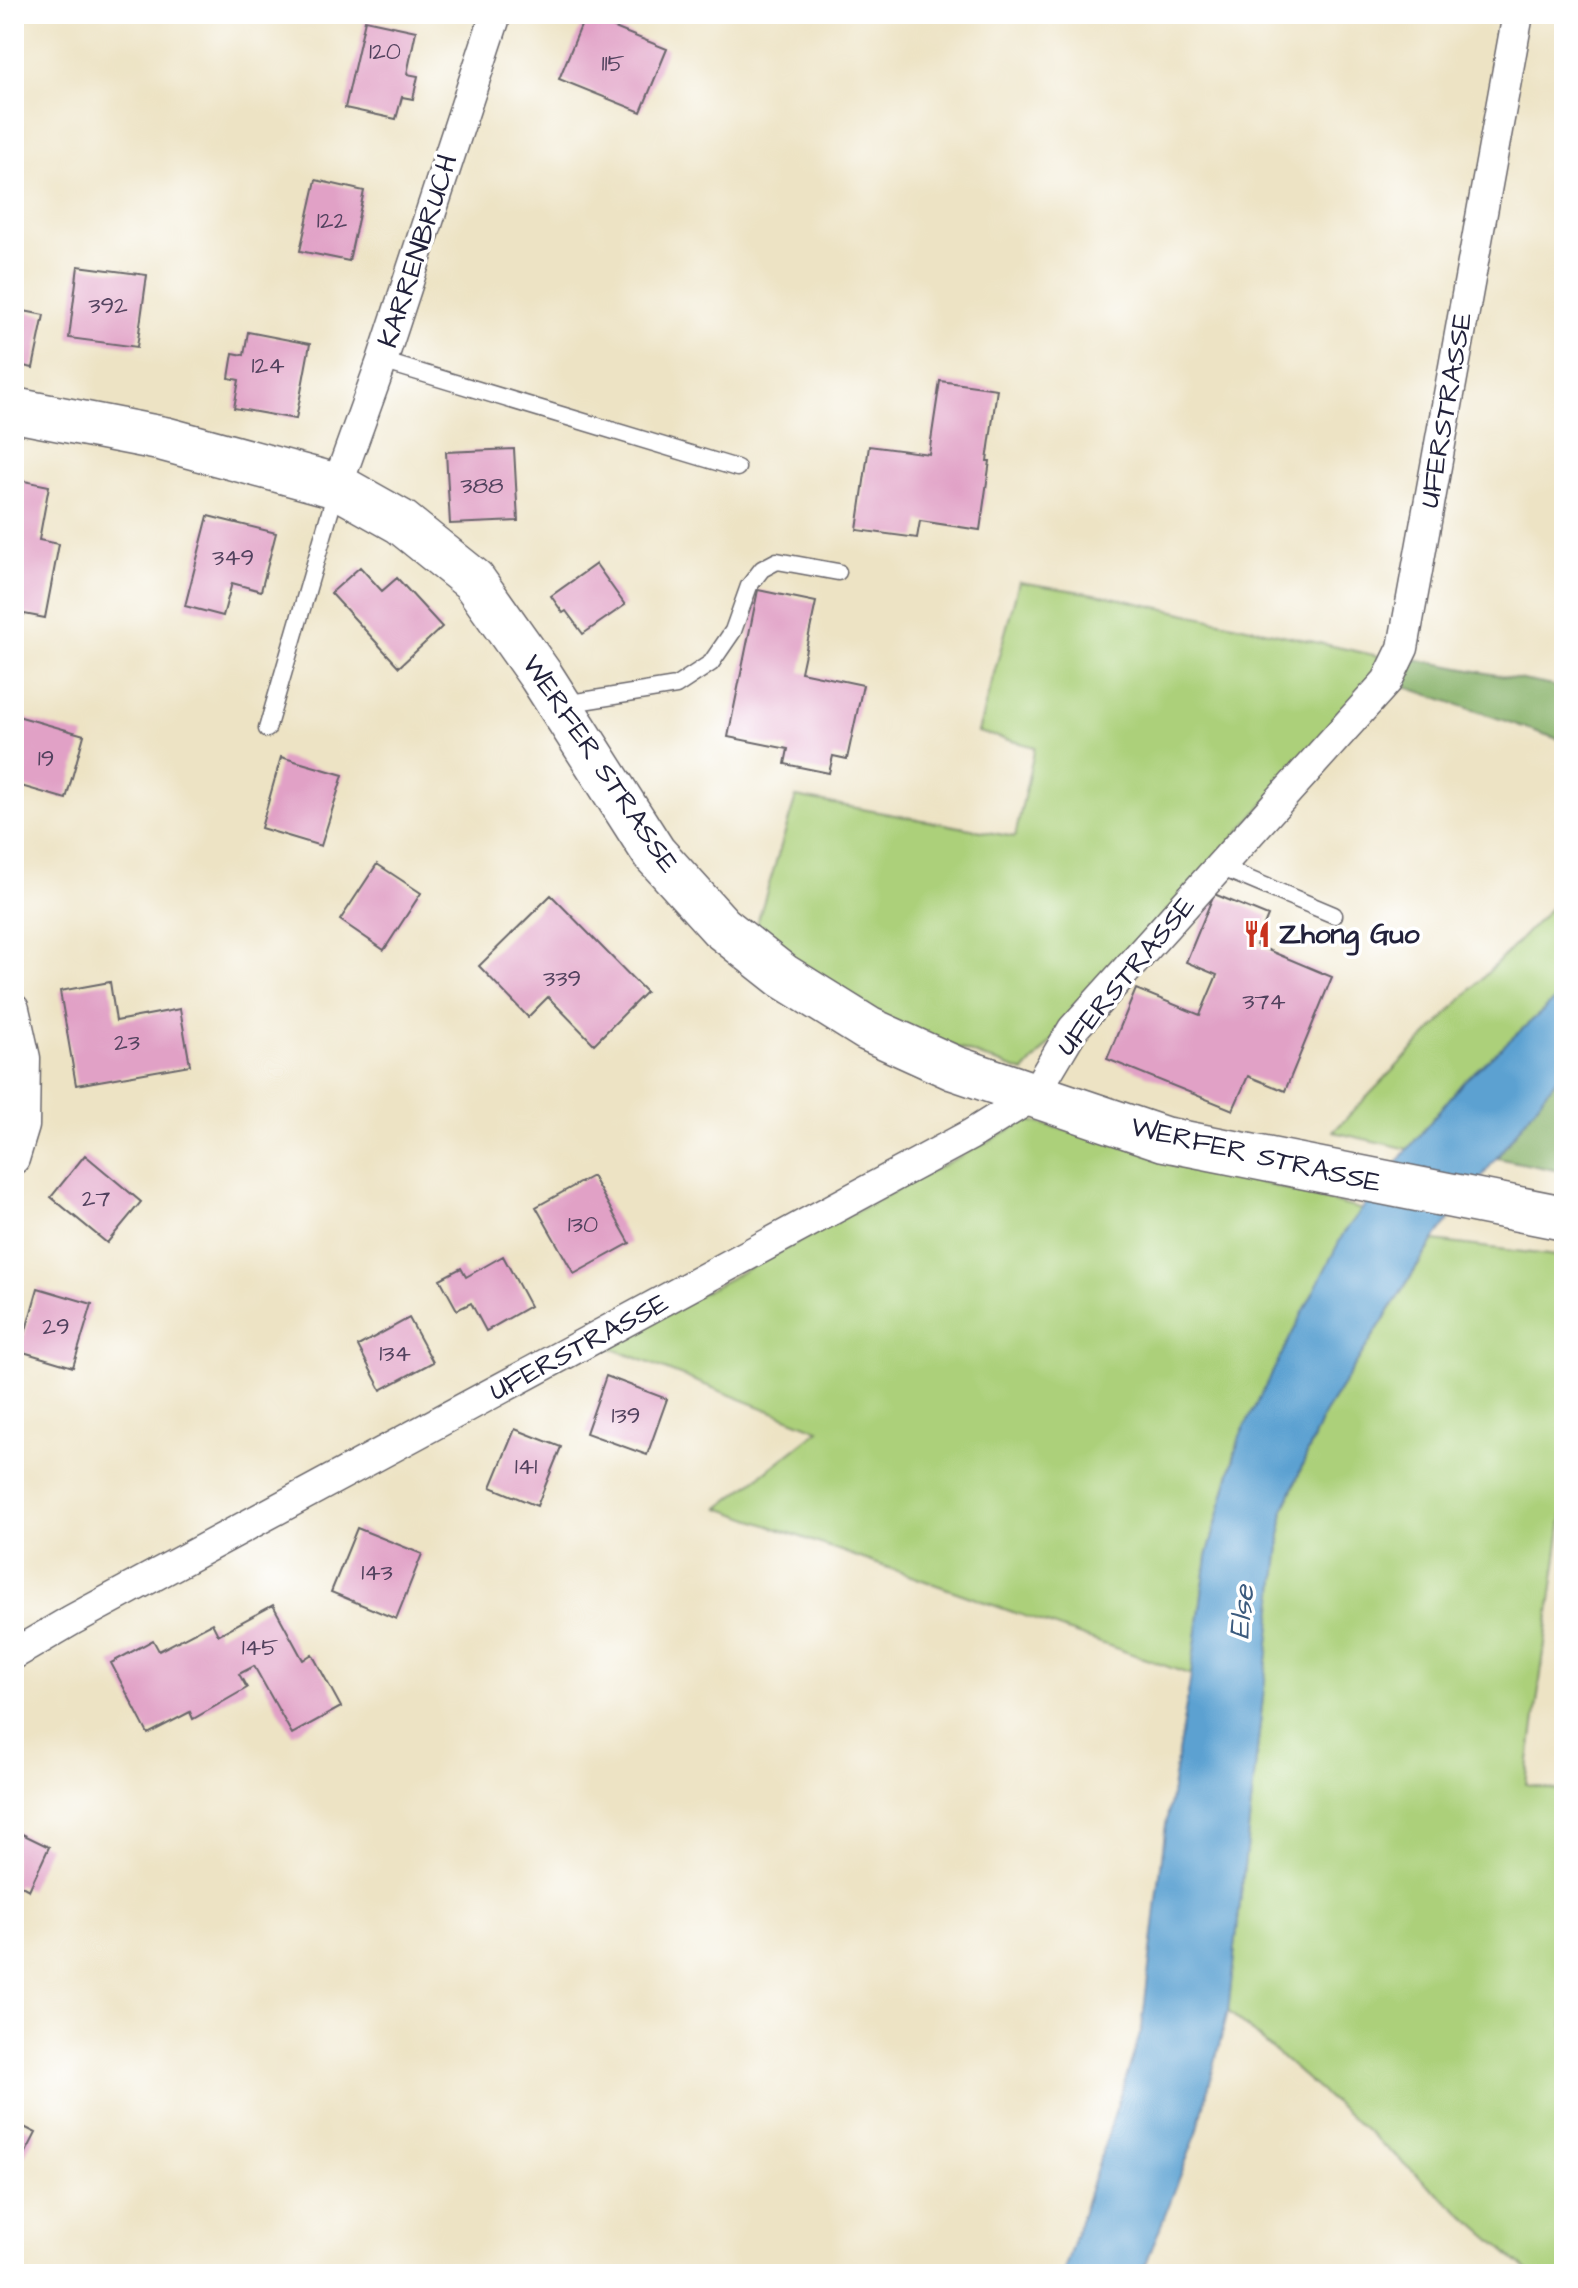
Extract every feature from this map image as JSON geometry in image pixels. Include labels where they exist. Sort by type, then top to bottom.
[{"type":"main road","name":"WERFER STRASSE","points":[[14,410],[164,439],[337,486],[401,522],[473,580],[559,705],[654,853],[721,927],[783,976],[868,1029],[954,1068],[1164,1139],[1564,1218]]},
{"type":"street","name":"KARRENBRUCH","points":[[337,486],[382,361],[496,14]]},
{"type":"street","name":"UFERSTRASSE","points":[[14,1654],[970,1135],[1033,1096],[1073,1029],[1387,681],[1403,648],[1518,14]]},
{"type":"street","points":[[14,1009],[25,1058],[24,1126],[14,1159]]},
{"type":"lane","points":[[382,361],[737,468]]},
{"type":"lane","points":[[267,729],[337,486]]},
{"type":"lane","points":[[559,705],[676,686],[711,663],[733,631],[749,586],[762,569],[777,561],[838,572]]},
{"type":"lane","points":[[1220,867],[1334,915]]},
{"type":"green space","points":[[1019,582],[1107,596],[1387,658],[1375,680],[1024,1072],[900,1027],[754,933],[796,797],[1015,837],[1035,747],[978,732]]},
{"type":"green space","points":[[1409,658],[1564,688],[1564,741],[1397,684]]},
{"type":"green space","points":[[1564,894],[1564,992],[1464,1081],[1408,1149],[1333,1132]]},
{"type":"green space","points":[[1564,1069],[1564,1172],[1497,1158]]},
{"type":"green space","points":[[1028,1120],[1363,1210],[1343,1235],[1238,1442],[1207,1557],[1191,1675],[719,1508],[819,1430],[604,1345]]},
{"type":"green space","points":[[1434,1241],[1564,1257],[1564,1505],[1526,1784],[1564,1792],[1564,2274],[1531,2274],[1228,2011],[1284,1510],[1324,1414]]},
{"type":"water","name":"Else","points":[[1564,992],[1564,1069],[1433,1241],[1324,1414],[1284,1509],[1228,2011],[1197,2133],[1142,2274],[1063,2274],[1142,2028],[1165,1831],[1207,1557],[1240,1436],[1343,1234],[1464,1081]]},
{"type":"building","points":[[585,16],[667,49],[641,112],[559,79]]},
{"type":"building","points":[[365,20],[416,31],[407,74],[418,76],[413,99],[402,97],[396,119],[345,108]]},
{"type":"building","points":[[316,180],[364,191],[349,261],[300,251]]},
{"type":"building","points":[[78,266],[147,275],[137,347],[69,338]]},
{"type":"building","points":[[14,309],[44,315],[33,368],[14,364]]},
{"type":"building","points":[[248,332],[310,344],[296,419],[234,408],[239,380],[229,378],[233,353],[244,355]]},
{"type":"building","points":[[940,381],[997,389],[980,530],[920,521],[917,538],[857,530],[869,446],[929,454]]},
{"type":"building","points":[[514,449],[518,521],[450,524],[446,452]]},
{"type":"building","points":[[14,479],[49,486],[39,540],[59,544],[45,618],[14,612]]},
{"type":"building","points":[[208,516],[276,533],[261,591],[232,583],[223,616],[185,606]]},
{"type":"building","points":[[596,564],[625,605],[583,634],[551,596]]},
{"type":"building","points":[[360,567],[382,591],[397,578],[442,627],[399,667],[331,593]]},
{"type":"building","points":[[758,590],[816,602],[801,672],[863,685],[847,759],[833,756],[829,773],[785,764],[788,749],[728,737]]},
{"type":"building","points":[[14,715],[84,735],[66,799],[14,784]]},
{"type":"building","points":[[281,757],[343,775],[321,846],[261,828]]},
{"type":"building","points":[[377,864],[421,893],[384,950],[340,920]]},
{"type":"building","points":[[1214,894],[1268,916],[1256,945],[1332,977],[1285,1091],[1248,1076],[1233,1110],[1107,1059],[1136,989],[1200,1015],[1217,975],[1186,962]]},
{"type":"building","points":[[551,895],[646,992],[594,1044],[548,997],[528,1017],[479,966]]},
{"type":"building","points":[[110,982],[116,1021],[180,1009],[190,1065],[76,1085],[60,991]]},
{"type":"building","points":[[85,1155],[141,1202],[107,1243],[51,1197]]},
{"type":"building","points":[[592,1176],[630,1243],[574,1274],[536,1207]]},
{"type":"building","points":[[503,1256],[530,1306],[486,1331],[471,1303],[457,1310],[440,1279],[461,1268],[466,1277]]},
{"type":"building","points":[[38,1288],[92,1304],[73,1367],[20,1351]]},
{"type":"building","points":[[409,1318],[433,1362],[381,1390],[358,1346]]},
{"type":"building","points":[[606,1376],[667,1399],[647,1455],[586,1433]]},
{"type":"building","points":[[515,1429],[561,1447],[537,1506],[491,1487]]},
{"type":"building","points":[[357,1528],[422,1554],[396,1619],[331,1592]]},
{"type":"building","points":[[273,1605],[303,1660],[312,1654],[341,1707],[292,1734],[254,1666],[239,1674],[247,1688],[193,1719],[190,1712],[148,1734],[111,1663],[153,1640],[159,1651],[212,1623],[218,1635]]},
{"type":"building","points":[[14,1830],[49,1847],[29,1890],[18,1884],[14,1893]]},
{"type":"building","points":[[14,2122],[36,2133],[14,2176]]},
{"type":"place","name":"Zhong Guo","points":[[1257,934]]}]
